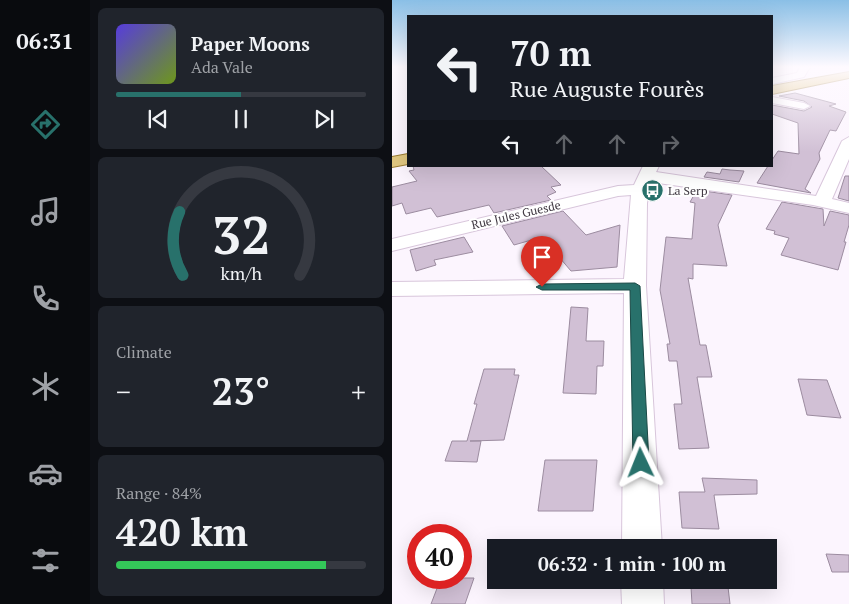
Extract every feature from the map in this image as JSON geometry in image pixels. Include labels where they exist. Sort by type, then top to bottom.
[{"type":"main road","points":[[392,162],[407,159]]},
{"type":"street","points":[[773,100],[804,106]]},
{"type":"street","points":[[822,202],[848,141]]},
{"type":"street","points":[[642,539],[635,286],[638,203],[646,177]]},
{"type":"street","name":"Rue Jules Guesde","points":[[392,245],[618,191],[646,177],[822,202],[848,208]]},
{"type":"street","points":[[392,289],[635,286]]},
{"type":"street","points":[[642,589],[643,604]]},
{"type":"building","points":[[803,95],[836,104],[829,106],[846,112],[836,131],[830,130],[819,153],[820,159],[805,189],[811,193],[757,183],[767,167],[773,167],[773,158],[778,151],[799,154],[798,123],[773,114],[773,105],[804,111],[812,107],[804,101],[779,96]]},
{"type":"building","points":[[413,167],[542,167],[561,185],[551,187],[556,192],[547,196],[551,200],[494,213],[489,205],[437,217],[431,208],[406,214],[402,203],[392,206],[392,187],[417,181],[409,171],[414,170]]},
{"type":"building","points":[[722,169],[744,171],[739,182],[704,177],[707,172],[720,174]]},
{"type":"building","points":[[845,176],[849,176],[849,201],[838,198]]},
{"type":"building","points":[[697,190],[732,195],[718,225],[727,266],[693,264],[693,279],[688,278],[700,345],[706,345],[712,377],[697,377],[709,448],[679,449],[674,404],[682,404],[677,361],[669,361],[667,344],[670,344],[660,290],[666,237],[692,239],[695,203],[690,202]]},
{"type":"building","points":[[782,202],[823,209],[824,226],[830,211],[849,215],[849,225],[844,242],[846,242],[838,270],[781,255],[789,238],[774,234],[775,231],[766,229]]},
{"type":"building","points":[[563,211],[586,235],[620,225],[617,267],[571,271],[542,237],[514,245],[502,226]]},
{"type":"building","points":[[464,237],[473,252],[434,260],[436,265],[416,271],[410,250]]},
{"type":"building","points":[[571,307],[588,308],[586,341],[604,341],[603,366],[597,366],[596,394],[563,393]]},
{"type":"building","points":[[484,369],[515,369],[514,375],[519,375],[504,440],[470,441],[481,441],[477,462],[445,461],[452,441],[467,441],[477,404],[474,404]]},
{"type":"building","points":[[798,379],[827,380],[841,418],[807,415]]},
{"type":"building","points":[[545,460],[597,460],[593,511],[538,511]]},
{"type":"building","points":[[702,478],[757,480],[757,494],[714,495],[719,529],[682,528],[679,492],[705,492]]},
{"type":"building","points":[[826,554],[849,555],[849,572],[832,572]]},
{"type":"building","points":[[437,589],[470,589],[465,604],[431,604]]},
{"type":"building","points":[[691,589],[728,589],[730,604],[692,604]]},
{"type":"place","name":"La Serp","points":[[652,191]]},
{"type":"route","points":[[542,287],[635,286],[641,463]]}]
